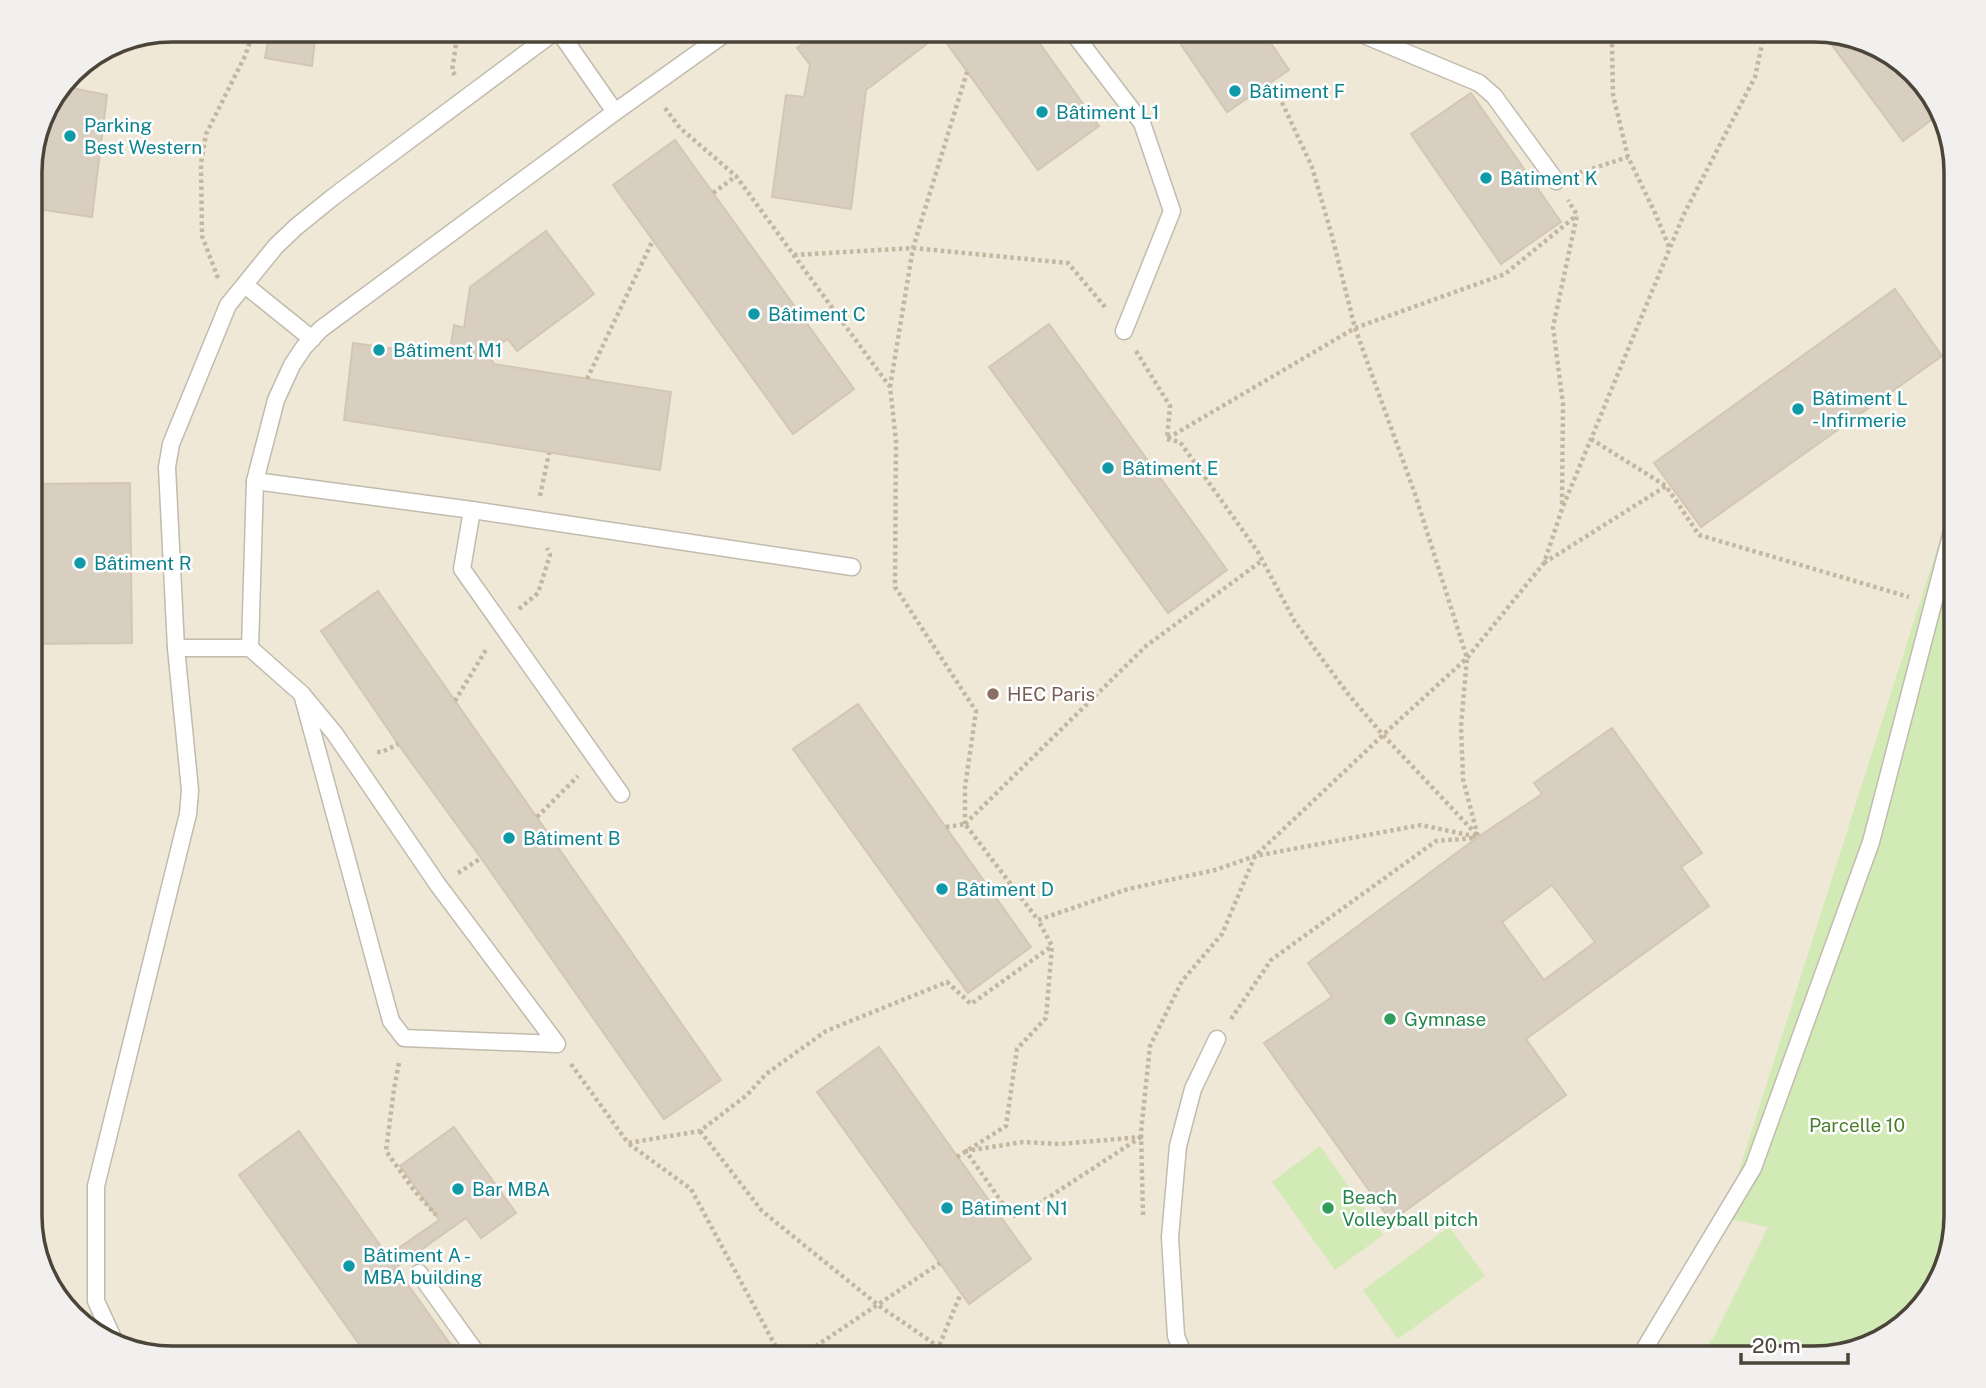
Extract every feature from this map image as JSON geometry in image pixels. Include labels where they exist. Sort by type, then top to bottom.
[{"type":"lane","points":[[109,1329],[96,1301],[96,1186],[188,814],[190,790],[176,648],[167,467],[171,444],[228,306],[276,246],[296,226],[542,42]]},
{"type":"lane","points":[[566,42],[615,112]]},
{"type":"lane","points":[[250,648],[255,481],[276,400],[292,365],[321,329],[713,42]]},
{"type":"lane","points":[[1081,42],[1142,123],[1172,211],[1124,331]]},
{"type":"lane","points":[[1381,42],[1479,83],[1494,96],[1556,181]]},
{"type":"lane","points":[[244,285],[312,339]]},
{"type":"lane","points":[[255,481],[472,510],[852,567]]},
{"type":"lane","points":[[472,510],[462,569],[621,794]]},
{"type":"lane","points":[[1646,1346],[1753,1168],[1871,842],[1944,562]]},
{"type":"lane","points":[[176,648],[250,648],[302,694],[335,734],[438,885],[557,1044]]},
{"type":"lane","points":[[302,694],[391,1021],[404,1038],[557,1044]]},
{"type":"lane","points":[[1180,1346],[1176,1336],[1170,1237],[1178,1146],[1193,1089],[1217,1039]]},
{"type":"lane","points":[[419,1273],[471,1346]]},
{"type":"path","points":[[228,306],[202,236],[201,163],[206,134],[250,42]]},
{"type":"path","points":[[456,42],[452,71],[469,96]]},
{"type":"path","points":[[1612,42],[1613,95],[1628,157],[1670,249]]},
{"type":"path","points":[[1544,563],[1562,509],[1685,214],[1755,77],[1762,42]]},
{"type":"path","points":[[957,1157],[1006,1126],[1017,1049],[1046,1018],[1052,947],[1038,920],[965,824],[965,787],[976,711],[895,587],[896,441],[890,387],[913,248],[967,72]]},
{"type":"path","points":[[649,87],[680,128],[736,176],[890,387]]},
{"type":"path","points":[[1279,96],[1312,167],[1355,328],[1415,494],[1467,658],[1461,726],[1463,779],[1478,837]]},
{"type":"path","points":[[1562,509],[1563,404],[1553,327],[1577,215],[1556,181],[1628,157]]},
{"type":"path","points":[[713,193],[736,176]]},
{"type":"path","points":[[1167,439],[1355,328],[1505,274],[1577,215]]},
{"type":"path","points":[[587,379],[653,240]]},
{"type":"path","points":[[794,255],[913,248],[1068,263],[1124,331],[1170,405],[1167,439]]},
{"type":"path","points":[[1167,439],[1180,442],[1263,560],[1295,622],[1348,694],[1478,837]]},
{"type":"path","points":[[1591,439],[1666,486],[1699,535],[1933,604]]},
{"type":"path","points":[[455,701],[501,625],[538,593],[550,555],[536,520],[550,453]]},
{"type":"path","points":[[1143,1218],[1141,1138],[1150,1046],[1182,981],[1222,934],[1255,856],[1467,658],[1544,563],[1666,486]]},
{"type":"path","points":[[946,827],[965,824],[1146,646],[1263,560]]},
{"type":"path","points":[[537,817],[596,758]]},
{"type":"path","points":[[1038,920],[1128,890],[1215,870],[1255,856],[1421,825],[1478,837]]},
{"type":"path","points":[[1217,1039],[1271,960],[1436,841],[1478,837]]},
{"type":"path","points":[[628,1143],[700,1131],[747,1095],[766,1074],[826,1031],[947,982],[971,1004],[1052,947]]},
{"type":"path","points":[[404,1038],[386,1150],[413,1189],[436,1215]]},
{"type":"path","points":[[557,1044],[628,1143],[691,1189],[776,1346]]},
{"type":"path","points":[[700,1131],[762,1212],[878,1306],[937,1346]]},
{"type":"path","points":[[966,1150],[1012,1217],[1046,1199],[1141,1138]]},
{"type":"path","points":[[966,1150],[1023,1143],[1059,1144],[1141,1138]]},
{"type":"path","points":[[816,1346],[940,1263]]},
{"type":"path","points":[[941,1346],[961,1293]]},
{"type":"shaded area","name":"HEC Paris","points":[[1814,42],[1847,46],[1886,64],[1912,86],[1931,115],[1940,139],[1944,172],[1944,1216],[1940,1249],[1922,1288],[1900,1314],[1879,1329],[1847,1342],[1814,1346],[172,1346],[139,1342],[100,1324],[74,1302],[59,1281],[46,1249],[42,1224],[42,164],[46,139],[55,115],[80,80],[107,59],[139,46],[155,43]]},
{"type":"green space","name":"Parcelle 10","points":[[1944,527],[1944,1216],[1940,1249],[1931,1273],[1912,1302],[1879,1329],[1864,1336],[1831,1345],[1707,1346],[1715,1335],[1768,1227],[1724,1218]]},
{"type":"green space","name":"Beach Volleyball pitch","points":[[1320,1146],[1383,1235],[1335,1270],[1272,1182]]},
{"type":"green space","name":"Beach Volleyball pitch","points":[[1449,1227],[1485,1276],[1398,1339],[1363,1290]]},
{"type":"building","points":[[268,42],[315,42],[312,66],[265,58]]},
{"type":"building","name":"Bâtiment L1","points":[[806,42],[929,42],[866,90],[851,209],[772,197],[786,95],[804,97],[810,65],[797,48]]},
{"type":"building","name":"Bâtiment L1","points":[[946,42],[1039,42],[1099,126],[1038,170]]},
{"type":"building","name":"Bâtiment F","points":[[1179,42],[1270,42],[1289,70],[1227,112]]},
{"type":"building","points":[[1830,43],[1871,55],[1900,74],[1912,86],[1933,119],[1903,141]]},
{"type":"building","name":"Parking Best Western","points":[[73,88],[107,95],[92,217],[42,210],[42,164],[46,139],[55,115]]},
{"type":"building","name":"Bâtiment K","points":[[1471,93],[1561,222],[1501,264],[1411,134]]},
{"type":"building","name":"Bâtiment C","points":[[675,140],[854,389],[793,434],[613,185]]},
{"type":"building","name":"Bâtiment M1","points":[[546,231],[594,294],[517,351],[508,339],[487,353],[494,364],[671,392],[660,470],[344,420],[353,343],[449,357],[454,325],[464,328],[470,287]]},
{"type":"building","name":"Bâtiment L - Infirmerie","points":[[1895,289],[1942,356],[1701,527],[1654,463]]},
{"type":"building","name":"Bâtiment E","points":[[1049,324],[1227,570],[1168,613],[989,367]]},
{"type":"building","name":"Bâtiment R","points":[[130,483],[132,643],[42,644],[42,484]]},
{"type":"building","name":"Bâtiment B","points":[[378,591],[721,1080],[664,1119],[321,631]]},
{"type":"building","name":"Bâtiment D","points":[[858,704],[1031,947],[968,993],[793,749]]},
{"type":"building","points":[[1612,728],[1702,853],[1681,867],[1709,906],[1526,1039],[1566,1095],[1391,1221],[1264,1043],[1332,997],[1308,963],[1478,837],[1542,794],[1534,783]],"holes":[[[1552,885],[1595,942],[1544,980],[1502,922]]]},
{"type":"building","name":"Bâtiment N1","points":[[879,1047],[1031,1259],[969,1304],[817,1092]]},
{"type":"building","name":"Bar MBA","points":[[454,1127],[516,1213],[481,1238],[466,1218],[398,1266],[390,1254],[439,1220],[400,1166]]},
{"type":"building","name":"Bâtiment A - MBA building","points":[[299,1131],[451,1346],[360,1346],[239,1175]]},
{"type":"place","name":"Bâtiment F","points":[[1235,91]]},
{"type":"place","name":"Bâtiment L1","points":[[1042,112]]},
{"type":"place","name":"Parking Best Western","points":[[70,136]]},
{"type":"place","name":"Bâtiment K","points":[[1486,178]]},
{"type":"place","name":"Bâtiment C","points":[[754,314]]},
{"type":"place","name":"Bâtiment M1","points":[[379,350]]},
{"type":"place","name":"Bâtiment L - Infirmerie","points":[[1798,409]]},
{"type":"place","name":"Bâtiment E","points":[[1108,468]]},
{"type":"place","name":"Bâtiment R","points":[[80,563]]},
{"type":"place","name":"HEC Paris","points":[[993,694]]},
{"type":"place","name":"Bâtiment B","points":[[509,838]]},
{"type":"place","name":"Bâtiment D","points":[[942,889]]},
{"type":"place","name":"Gymnase","points":[[1390,1019]]},
{"type":"place","name":"Bar MBA","points":[[458,1189]]},
{"type":"place","name":"Bâtiment N1","points":[[947,1208]]},
{"type":"place","name":"Beach Volleyball pitch","points":[[1328,1208]]},
{"type":"place","name":"Bâtiment A - MBA building","points":[[349,1266]]}]
